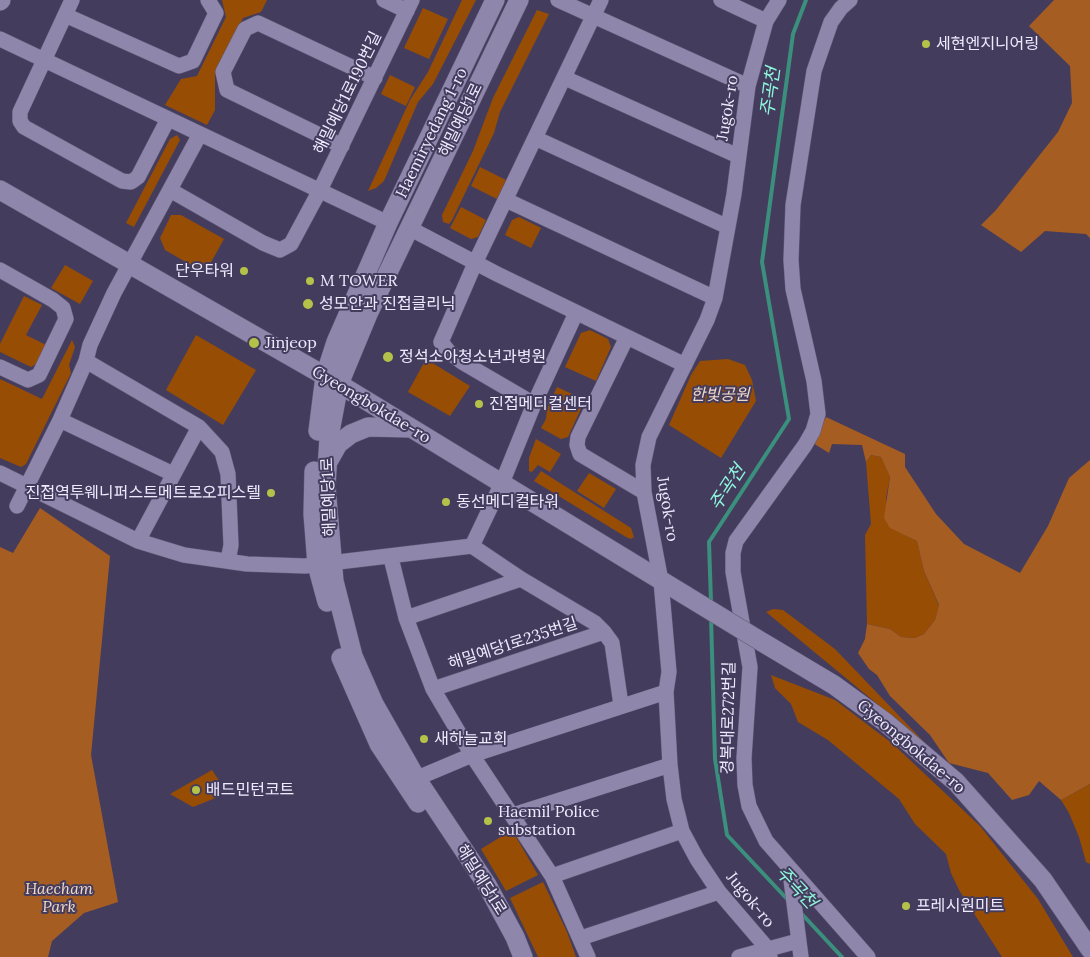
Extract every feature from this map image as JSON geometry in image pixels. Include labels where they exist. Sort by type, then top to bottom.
[{"type":"street","points":[[72,0],[20,112],[20,121],[24,127],[122,181],[131,182],[138,177],[168,119]]},
{"type":"street","points":[[65,15],[179,66],[193,61],[216,13],[211,1],[208,0]]},
{"type":"street","points":[[384,0],[409,5]]},
{"type":"street","name":"Haemiryedang 1-ro","points":[[495,0],[388,223],[336,342],[332,380],[314,463],[313,514],[325,564],[341,658],[350,681],[379,744],[410,781],[485,907],[510,957]]},
{"type":"street","name":"해밀예당1로","points":[[325,564],[326,486],[332,380],[368,314],[519,0]]},
{"type":"street","points":[[558,0],[748,86]]},
{"type":"street","points":[[534,404],[462,362],[449,352],[441,342],[476,261],[601,0]]},
{"type":"street","points":[[721,0],[766,22]]},
{"type":"street","name":"Jugok-ro","points":[[768,952],[719,892],[697,859],[682,831],[674,800],[666,692],[669,672],[661,581],[644,492],[643,465],[648,438],[708,320],[715,298],[728,227],[748,86],[766,22],[779,0]]},
{"type":"street","points":[[850,0],[840,8],[831,22],[814,71],[793,206],[791,260],[794,289],[818,404],[814,431],[736,541],[733,552],[732,572],[750,667],[744,758],[746,792],[749,806],[766,841],[791,877],[868,957]]},
{"type":"street","name":"해밀예당1로190번길","points":[[170,190],[263,243],[280,250],[291,244],[342,146],[409,5]]},
{"type":"street","points":[[342,146],[227,90],[223,72],[245,29],[258,23],[375,78]]},
{"type":"street","points":[[0,39],[388,223]]},
{"type":"street","points":[[565,78],[738,156]]},
{"type":"street","points":[[17,506],[60,420],[86,361],[90,345],[129,265],[200,134]]},
{"type":"street","points":[[535,138],[728,227]]},
{"type":"street","name":"Gyeongbokdae-ro","points":[[0,190],[332,380],[849,696],[885,722],[956,782],[1043,880],[1090,949]]},
{"type":"street","points":[[506,200],[715,298]]},
{"type":"street","points":[[409,228],[576,313],[685,365]]},
{"type":"street","points":[[0,270],[53,300],[63,308],[66,319],[40,375],[28,380],[0,367]]},
{"type":"street","points":[[472,546],[502,483],[534,404],[576,313]]},
{"type":"street","points":[[627,337],[578,437],[577,445],[580,454],[644,492]]},
{"type":"street","points":[[86,361],[199,427],[222,452],[228,474],[231,545],[228,561]]},
{"type":"street","points":[[60,420],[173,474]]},
{"type":"street","points":[[138,541],[199,427]]},
{"type":"street","points":[[327,464],[338,444],[351,434],[368,427],[410,428]]},
{"type":"street","points":[[0,472],[138,541],[184,556],[286,566],[391,558],[472,546],[521,579],[595,623],[604,632],[612,643],[621,705]]},
{"type":"street","points":[[391,558],[406,618],[433,689],[472,756],[552,876],[588,957]]},
{"type":"street","points":[[406,618],[521,579]]},
{"type":"street","name":"해밀예당1로235번길","points":[[433,689],[604,632]]},
{"type":"street","points":[[410,781],[472,756],[621,705],[666,692]]},
{"type":"street","points":[[513,816],[670,765]]},
{"type":"street","name":"해밀예당1로","points":[[410,781],[487,885],[516,938],[523,957]]},
{"type":"street","points":[[552,876],[682,831]]},
{"type":"street","points":[[791,877],[801,957]]},
{"type":"street","points":[[581,938],[719,892]]},
{"type":"street","points":[[739,957],[768,952],[797,937]]},
{"type":"green space","points":[[222,0],[267,0],[261,12],[243,18],[215,74],[215,110],[207,125],[165,105],[181,79],[197,76],[226,17]]},
{"type":"green space","points":[[462,0],[476,0],[433,84],[418,102],[384,181],[376,188],[368,191],[410,100],[428,72]]},
{"type":"green space","points":[[1054,0],[1090,0],[1090,238],[1086,234],[1045,231],[1021,252],[981,225],[996,210],[1058,132],[1072,103],[1070,66],[1029,26]]},
{"type":"green space","points":[[423,8],[448,19],[429,59],[404,48]]},
{"type":"green space","points":[[537,10],[549,14],[500,112],[494,133],[452,220],[449,224],[443,222],[442,215],[473,151],[493,98]]},
{"type":"green space","points":[[390,75],[415,87],[406,106],[381,94]]},
{"type":"green space","points":[[177,135],[180,140],[134,227],[126,223],[170,139]]},
{"type":"green space","points":[[480,167],[506,180],[497,199],[471,186]]},
{"type":"green space","points":[[461,207],[486,220],[478,237],[471,239],[450,228]]},
{"type":"green space","points":[[171,215],[181,215],[224,239],[205,273],[165,250],[160,238]]},
{"type":"green space","points":[[519,217],[541,228],[531,248],[505,235],[512,220]]},
{"type":"green space","points":[[65,265],[93,281],[80,304],[51,288]]},
{"type":"green space","points":[[24,296],[42,305],[26,335],[46,345],[36,364],[31,367],[0,352],[0,344]]},
{"type":"green space","points":[[590,330],[608,339],[611,347],[596,381],[565,367],[581,333]]},
{"type":"green space","points":[[196,335],[256,370],[223,425],[166,390]]},
{"type":"green space","points":[[72,340],[75,347],[69,365],[71,373],[26,464],[21,467],[0,458],[0,379],[42,399]]},
{"type":"green space","points":[[426,359],[470,386],[450,416],[408,392]]},
{"type":"green space","name":"한빛공원","points":[[728,359],[745,365],[752,380],[756,401],[721,458],[669,425],[691,375],[700,361]]},
{"type":"green space","points":[[557,387],[585,400],[568,437],[561,439],[541,428]]},
{"type":"green space","points":[[826,417],[905,454],[905,467],[936,514],[964,544],[1020,573],[1048,526],[1069,478],[1090,460],[1090,784],[1061,800],[1039,781],[1029,795],[1012,800],[988,773],[949,763],[930,735],[890,696],[877,675],[869,669],[858,653],[865,639],[867,624],[890,629],[901,637],[915,638],[924,634],[935,620],[939,605],[924,571],[917,541],[890,528],[884,518],[890,477],[881,457],[871,455],[866,462],[862,445],[832,444],[829,453],[813,443]]},
{"type":"green space","points":[[536,439],[561,454],[550,472],[538,465],[532,472],[529,471],[529,458]]},
{"type":"green space","points":[[871,455],[881,457],[890,477],[886,498],[891,528],[917,541],[924,571],[939,606],[935,620],[924,634],[915,638],[901,637],[890,629],[867,624],[865,535],[871,524],[866,462]]},
{"type":"green space","points":[[541,471],[631,528],[634,537],[631,539],[626,537],[534,481]]},
{"type":"green space","points":[[589,473],[616,489],[604,508],[577,491]]},
{"type":"green space","name":"Haecham Park","points":[[40,508],[110,556],[91,755],[118,902],[84,913],[52,941],[48,957],[0,957],[0,547],[13,553]]},
{"type":"green space","points":[[773,609],[783,610],[835,649],[928,746],[766,612]]},
{"type":"green space","points":[[771,675],[835,700],[893,744],[980,826],[1038,899],[1073,957],[1002,957],[959,890],[951,873],[946,854],[915,824],[899,799],[828,740],[798,722],[791,704],[775,688]]},
{"type":"green space","name":"배드민턴코트","points":[[212,770],[220,782],[213,786],[218,797],[193,807],[170,794]]},
{"type":"green space","points":[[1090,784],[1090,864],[1086,862],[1079,837],[1069,813],[1061,800]]},
{"type":"green space","points":[[512,830],[538,875],[506,891],[481,849]]},
{"type":"green space","points":[[543,882],[567,932],[576,957],[538,957],[510,898]]},
{"type":"waterway","name":"주곡천","points":[[711,602],[709,542],[789,419],[762,262],[793,34],[806,0]]},
{"type":"waterway","name":"주곡천","points":[[711,617],[715,759],[727,835],[788,900]]},
{"type":"waterway","name":"주곡천","points":[[800,912],[842,957]]},
{"type":"place","name":"세현엔지니어링","points":[[926,44]]},
{"type":"place","name":"단우타워","points":[[244,271]]},
{"type":"place","name":"M TOWER","points":[[310,281]]},
{"type":"place","name":"성모안과 진접클리닉","points":[[308,304]]},
{"type":"place","name":"Jinjeop","points":[[254,343]]},
{"type":"place","name":"정석소아청소년과병원","points":[[388,357]]},
{"type":"place","name":"진접메디컬센터","points":[[479,404]]},
{"type":"place","name":"진접역투웨니퍼스트메트로오피스텔","points":[[271,493]]},
{"type":"place","name":"동선메디컬타워","points":[[446,502]]},
{"type":"place","name":"새하늘교회","points":[[424,739]]},
{"type":"place","name":"배드민턴코트","points":[[196,790]]},
{"type":"place","name":"Haemil Police substation","points":[[488,821]]},
{"type":"place","name":"프레시원미트","points":[[906,906]]}]
